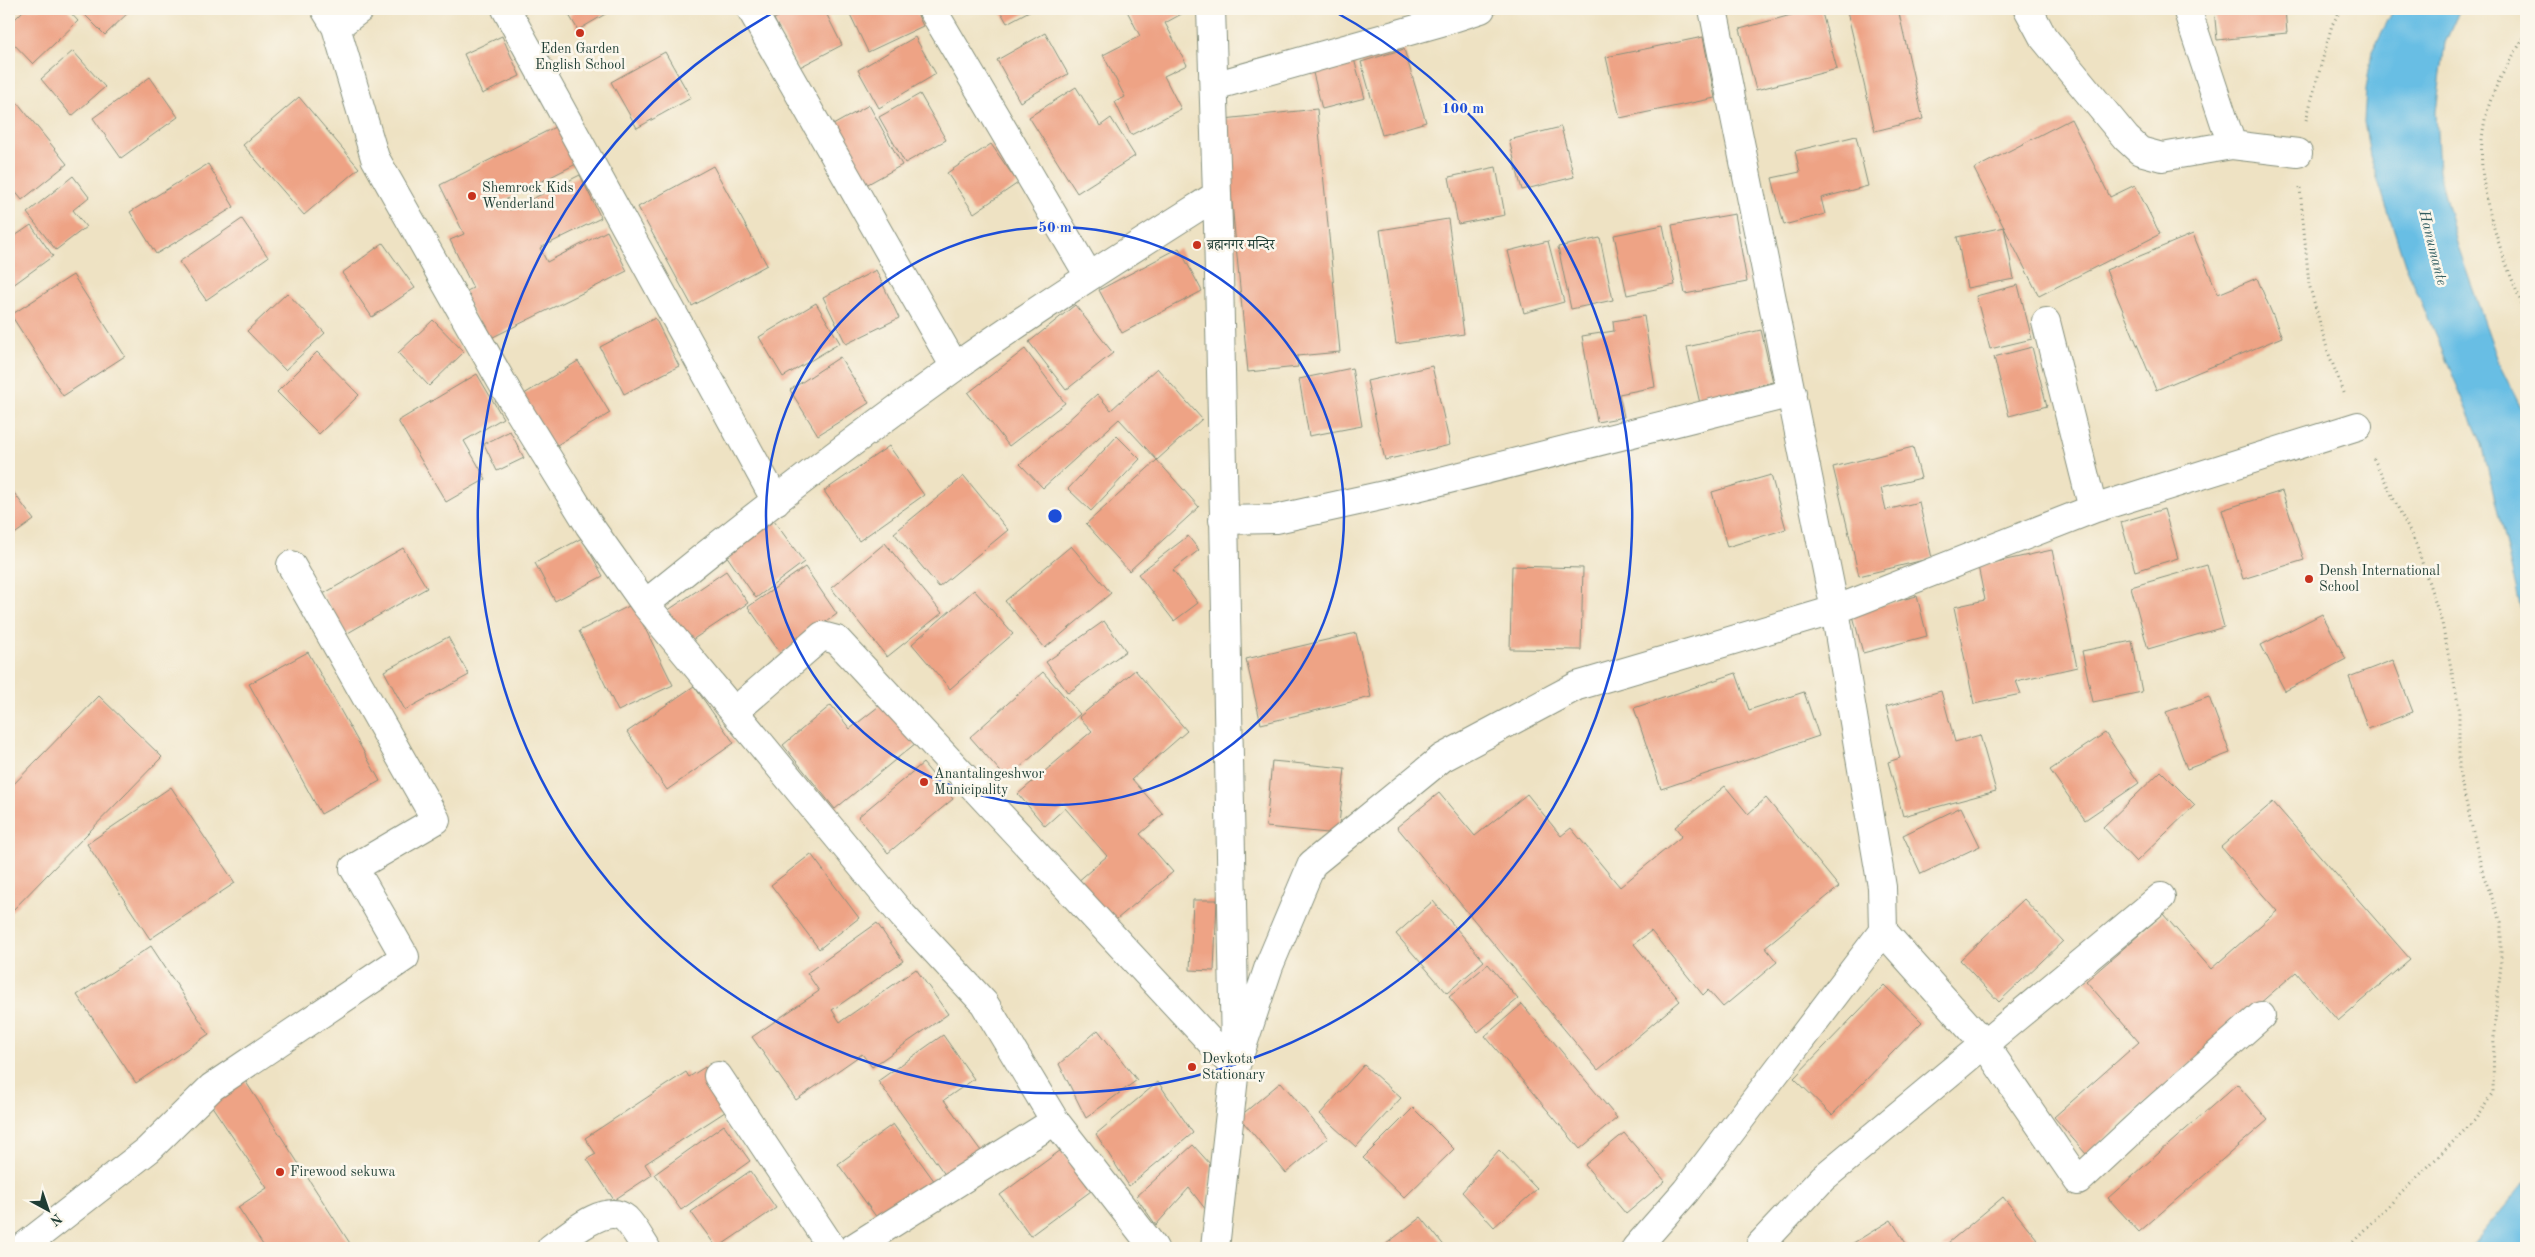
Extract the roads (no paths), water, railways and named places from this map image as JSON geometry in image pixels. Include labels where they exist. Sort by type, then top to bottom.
[{"type":"street","points":[[360,9],[331,18],[375,158],[517,408],[589,525],[645,604],[903,916],[984,1003],[1056,1120],[1154,1248]]},
{"type":"street","points":[[506,9],[776,501]]},
{"type":"street","points":[[751,9],[954,367]]},
{"type":"street","points":[[932,9],[1089,276]]},
{"type":"street","points":[[1211,9],[1217,196],[1235,1068],[1215,1248]]},
{"type":"street","points":[[1214,86],[1439,15],[1480,9]]},
{"type":"street","points":[[1636,1248],[1686,1191],[1883,932],[1882,887],[1835,610],[1713,9]]},
{"type":"street","points":[[2028,9],[2043,37],[2126,138],[2140,151],[2162,157],[2232,145],[2298,153]]},
{"type":"street","points":[[2187,9],[2232,145]]},
{"type":"street","points":[[645,604],[776,501],[954,367],[1089,276],[1217,196]]},
{"type":"street","points":[[2046,322],[2093,509]]},
{"type":"street","points":[[1223,520],[1276,519],[1389,494],[1792,394]]},
{"type":"street","points":[[1235,1068],[1269,966],[1312,864],[1442,758],[1577,686],[1835,610],[2093,509],[2358,426]]},
{"type":"street","points":[[22,1248],[148,1150],[212,1087],[405,957],[354,868],[436,820],[292,564]]},
{"type":"street","points":[[735,712],[822,636],[837,640],[1235,1068]]},
{"type":"street","points":[[1761,1244],[1823,1178],[2161,897]]},
{"type":"street","points":[[1883,932],[1985,1045],[2078,1181],[2261,1016]]},
{"type":"street","points":[[718,1076],[832,1248]]},
{"type":"street","points":[[853,1248],[1056,1120]]},
{"type":"street","points":[[551,1248],[589,1221],[606,1215],[617,1214],[626,1219],[646,1248]]},
{"type":"water","name":"Hanumante","points":[[2394,9],[2460,9],[2445,43],[2436,112],[2439,172],[2458,247],[2500,366],[2526,418],[2526,631],[2482,444],[2405,264],[2370,156],[2364,122],[2366,89],[2372,51]]},
{"type":"water","points":[[2526,1181],[2526,1248],[2470,1248]]},
{"type":"place","name":"Eden Garden English School","points":[[580,33]]},
{"type":"place","name":"Shemrock Kids Wenderland","points":[[472,196]]},
{"type":"place","name":"ब्रह्मनगर मन्दिर","points":[[1197,245]]},
{"type":"place","name":"Densh International School","points":[[2309,579]]},
{"type":"place","name":"Anantalingeshwor Municipality","points":[[924,782]]},
{"type":"place","name":"Devkota Stationary","points":[[1192,1067]]},
{"type":"place","name":"Firewood sekuwa","points":[[280,1172]]}]
